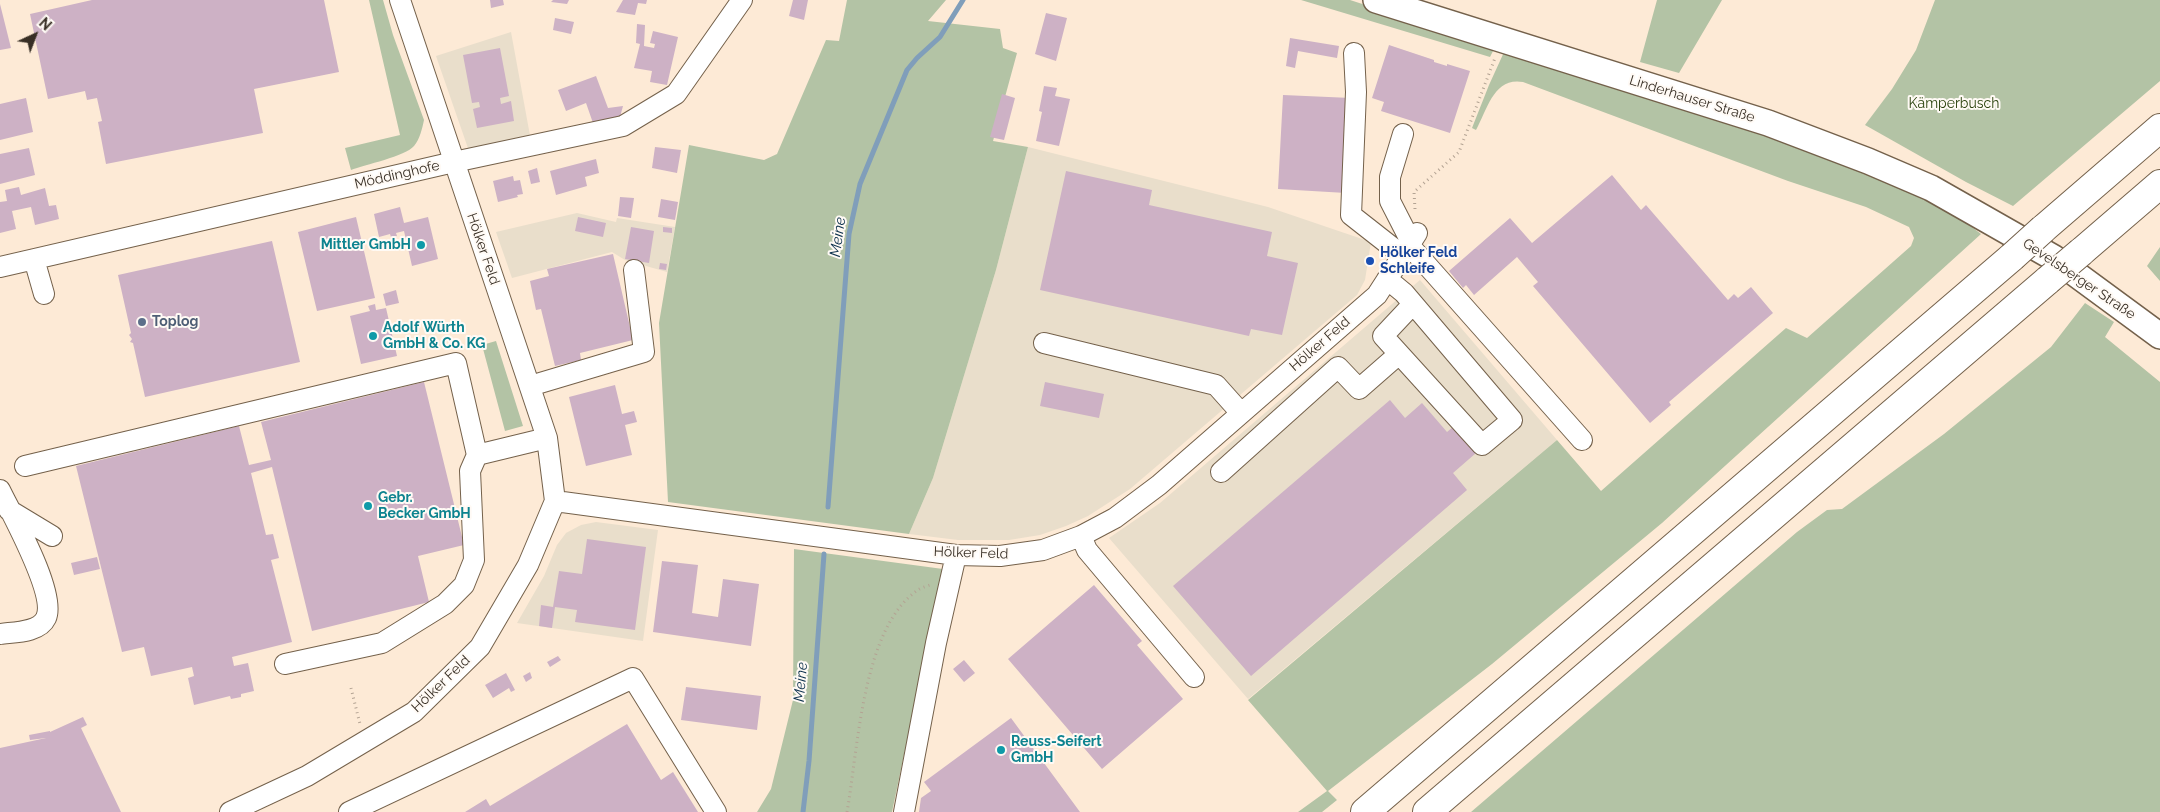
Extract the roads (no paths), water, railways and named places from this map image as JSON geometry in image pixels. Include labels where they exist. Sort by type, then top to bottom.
[{"type":"highway","points":[[1365,812],[2160,128]]},
{"type":"highway","points":[[1427,812],[2160,184]]},
{"type":"main road","name":"Linderhauser Straße","points":[[1376,0],[1768,123],[1868,161],[1931,188],[1996,225]]},
{"type":"main road","name":"Gevelsberger Straße","points":[[1996,225],[2054,258],[2160,336]]},
{"type":"street","name":"Hölker Feld","points":[[230,812],[307,776],[414,712],[480,647],[528,565],[556,501],[547,438],[400,0]]},
{"type":"street","name":"Möddinghofe","points":[[0,267],[454,162],[623,126],[676,94],[742,0]]},
{"type":"street","points":[[1354,53],[1356,92],[1351,215],[1410,244]]},
{"type":"street","points":[[1403,134],[1390,177],[1390,200],[1410,244],[1582,440]]},
{"type":"street","name":"Hölker Feld","points":[[556,501],[956,555],[1000,556],[1043,550],[1081,536],[1115,518],[1158,485],[1377,295],[1410,244]]},
{"type":"street","points":[[34,259],[44,294]]},
{"type":"street","points":[[530,386],[644,352],[634,270]]},
{"type":"street","points":[[1387,279],[1413,304],[1512,420],[1482,445],[1383,336],[1413,304]]},
{"type":"street","points":[[1044,343],[1216,385],[1241,413]]},
{"type":"street","points":[[1221,472],[1338,367],[1359,389],[1399,354]]},
{"type":"street","points":[[25,466],[456,363],[477,455],[470,471],[474,560],[464,586],[445,604],[382,643],[285,664]]},
{"type":"street","points":[[477,455],[547,438]]},
{"type":"street","points":[[0,490],[45,586],[48,606],[46,620],[35,628],[0,634]]},
{"type":"street","points":[[9,510],[52,536]]},
{"type":"street","points":[[1081,536],[1088,550],[1194,678]]},
{"type":"street","points":[[904,812],[956,555]]},
{"type":"street","points":[[348,812],[633,678],[716,812]]},
{"type":"waterway","name":"Meine","points":[[828,507],[849,234],[860,184],[907,70],[940,37],[963,0]]},
{"type":"waterway","name":"Meine","points":[[803,812],[809,761],[824,554]]},
{"type":"place","name":"Mittler GmbH","points":[[421,245]]},
{"type":"place","name":"Hölker Feld Schleife","points":[[1370,261]]},
{"type":"place","name":"Toplog","points":[[142,322]]},
{"type":"place","name":"Adolf Würth GmbH & Co. KG","points":[[373,336]]},
{"type":"place","name":"Gebr. Becker GmbH","points":[[368,506]]},
{"type":"place","name":"Reuss-Seifert GmbH","points":[[1001,750]]},
{"type":"park label","name":"Kämperbusch","points":[[1954,104]]}]
